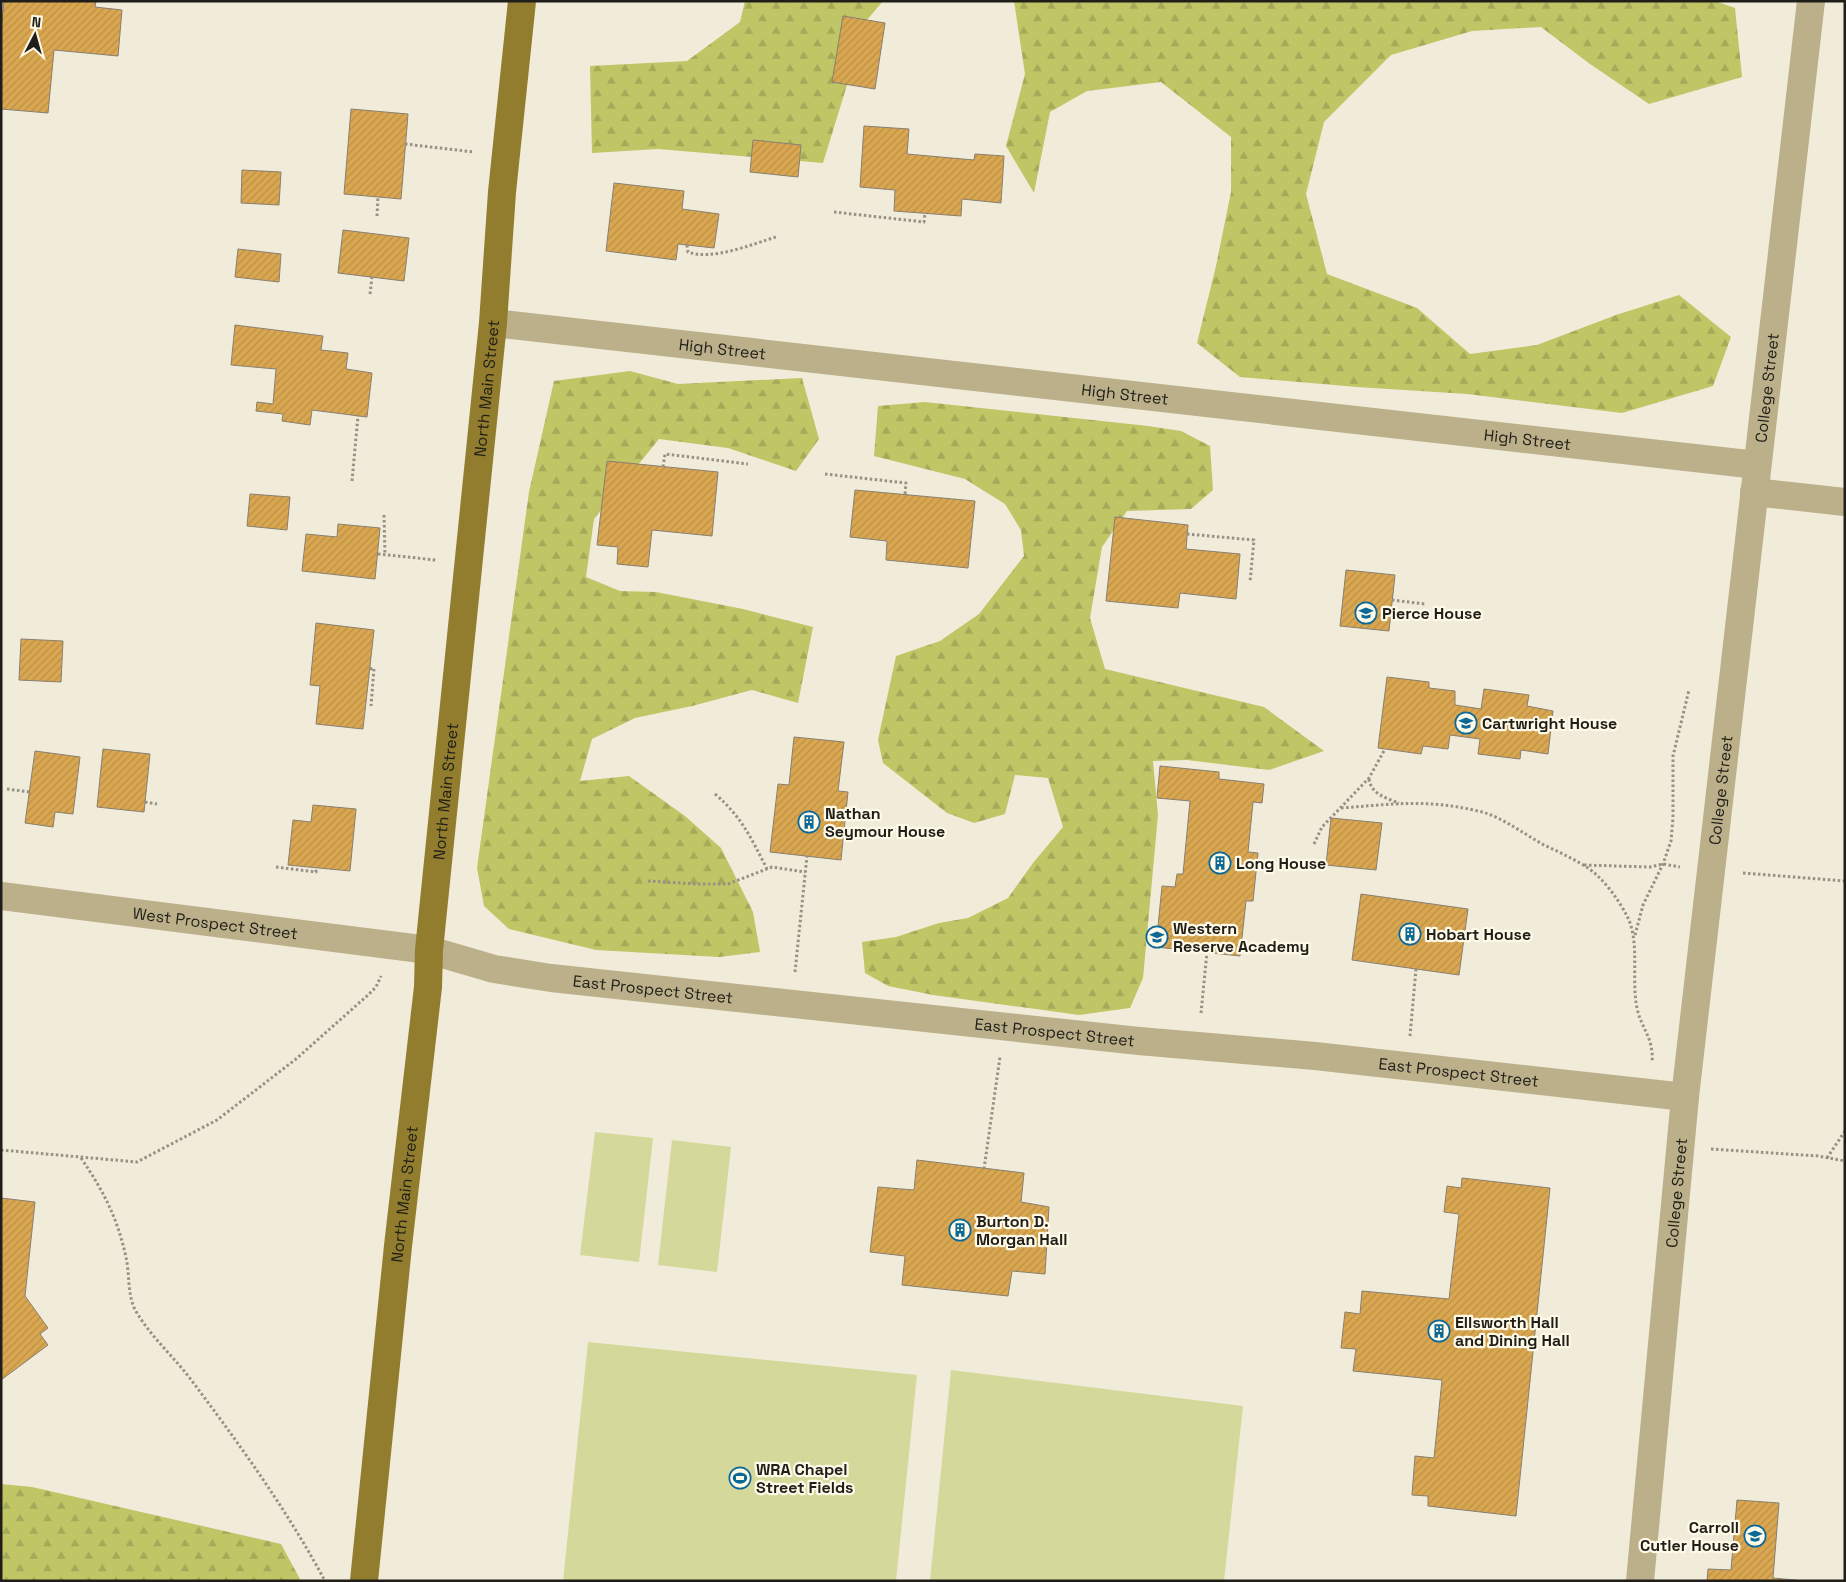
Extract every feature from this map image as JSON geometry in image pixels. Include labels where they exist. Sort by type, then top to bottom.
[{"type":"main road","name":"North Main Street","points":[[364,1581],[398,1246],[428,987],[429,950],[493,323],[502,192],[522,1]]},
{"type":"street","name":"College Street","points":[[1640,1581],[1685,1096],[1811,1]]},
{"type":"street","name":"High Street","points":[[493,323],[1757,465]]},
{"type":"street","points":[[1754,492],[1845,502]]},
{"type":"street","name":"West Prospect Street","points":[[1,896],[429,950]]},
{"type":"street","name":"East Prospect Street","points":[[429,950],[494,969],[551,978],[1004,1027],[1315,1056],[1685,1096]]},
{"type":"path","points":[[405,144],[478,152]]},
{"type":"path","points":[[377,216],[378,197]]},
{"type":"path","points":[[834,212],[924,222],[925,213]]},
{"type":"path","points":[[687,244],[688,252],[706,255],[776,237]]},
{"type":"path","points":[[370,294],[372,277]]},
{"type":"path","points":[[352,482],[358,416]]},
{"type":"path","points":[[663,467],[665,454],[748,464]]},
{"type":"path","points":[[825,474],[906,483],[905,494]]},
{"type":"path","points":[[384,515],[385,555]]},
{"type":"path","points":[[1187,534],[1254,540],[1250,582]]},
{"type":"path","points":[[378,554],[436,560]]},
{"type":"path","points":[[1392,600],[1425,604]]},
{"type":"path","points":[[370,668],[374,668],[371,706]]},
{"type":"path","points":[[1649,1093],[1652,1052],[1648,1033],[1637,1008],[1633,965],[1634,937],[1643,905],[1664,864],[1671,840],[1673,756],[1689,690]]},
{"type":"path","points":[[1314,844],[1322,827],[1369,778],[1385,749]]},
{"type":"path","points":[[1369,778],[1374,790],[1380,795],[1400,803]]},
{"type":"path","points":[[7,789],[30,792]]},
{"type":"path","points":[[715,794],[732,808],[746,827],[767,869]]},
{"type":"path","points":[[145,802],[157,804]]},
{"type":"path","points":[[1341,808],[1400,803],[1436,804],[1490,814],[1513,825],[1533,839],[1589,869],[1610,891],[1628,918],[1634,937]]},
{"type":"path","points":[[791,1004],[807,856]]},
{"type":"path","points":[[1584,865],[1650,867],[1664,864],[1711,871],[1845,881]]},
{"type":"path","points":[[276,867],[316,872],[316,868]]},
{"type":"path","points":[[648,880],[697,884],[728,884],[772,867],[805,872]]},
{"type":"path","points":[[1,1150],[137,1162],[216,1120],[296,1059],[368,995],[376,986],[384,971],[388,944]]},
{"type":"path","points":[[1197,1046],[1207,952]]},
{"type":"path","points":[[1407,1066],[1416,969]]},
{"type":"path","points":[[984,1169],[1004,1027]]},
{"type":"path","points":[[1826,1158],[1845,1132]]},
{"type":"path","points":[[1680,1147],[1845,1161]]},
{"type":"path","points":[[81,1158],[102,1188],[116,1219],[126,1259],[135,1311],[185,1371],[228,1429],[296,1529],[325,1581]]},
{"type":"green space","points":[[745,1],[883,1],[867,20],[823,163],[658,149],[592,153],[590,66],[687,61],[740,22]]},
{"type":"green space","points":[[1014,1],[1715,1],[1735,8],[1742,77],[1649,104],[1590,64],[1541,27],[1472,31],[1391,55],[1324,122],[1306,194],[1327,274],[1417,308],[1470,354],[1537,345],[1616,315],[1679,295],[1731,337],[1713,386],[1622,413],[1467,394],[1240,377],[1197,343],[1216,266],[1231,192],[1231,137],[1161,82],[1087,91],[1050,112],[1034,193],[1006,146],[1025,74]]},
{"type":"green space","points":[[630,371],[678,384],[802,378],[819,439],[796,471],[728,448],[659,439],[594,519],[586,577],[620,591],[656,592],[743,609],[813,627],[798,703],[752,690],[692,706],[635,718],[592,739],[580,781],[629,776],[685,816],[721,848],[753,912],[760,952],[719,957],[596,950],[509,929],[484,906],[477,868],[529,492],[554,381]]},
{"type":"green space","points":[[925,402],[1181,431],[1210,446],[1213,490],[1191,509],[1127,511],[1102,547],[1090,618],[1105,669],[1264,707],[1324,751],[1269,770],[1187,760],[1153,761],[1158,815],[1143,978],[1130,1008],[1079,1015],[933,995],[888,986],[865,973],[862,942],[896,937],[939,923],[968,918],[1008,898],[1033,863],[1063,827],[1048,778],[1015,775],[1005,814],[974,823],[947,813],[883,763],[878,740],[896,656],[940,641],[979,614],[1024,556],[1021,530],[1005,504],[965,479],[874,456],[878,406]]},
{"type":"green space","points":[[595,1132],[653,1138],[639,1262],[580,1255]]},
{"type":"green space","points":[[672,1140],[731,1147],[717,1272],[658,1265]]},
{"type":"green space","name":"WRA Chapel Street Fields","points":[[588,1342],[917,1375],[896,1581],[563,1581]]},
{"type":"green space","points":[[951,1370],[1243,1406],[1224,1581],[930,1581]]},
{"type":"green space","points":[[1,1484],[32,1487],[281,1544],[301,1581],[1,1581]]},
{"type":"building","points":[[4,1],[96,1],[95,7],[122,10],[118,56],[54,50],[48,113],[1,109],[1,31]]},
{"type":"building","points":[[843,16],[885,23],[875,89],[832,82]]},
{"type":"building","points":[[351,109],[408,114],[401,199],[344,194]]},
{"type":"building","points":[[864,126],[909,129],[907,154],[974,160],[975,154],[1004,156],[1001,203],[962,199],[961,216],[894,211],[895,190],[860,187]]},
{"type":"building","points":[[753,140],[801,145],[798,177],[750,172]]},
{"type":"building","points":[[242,170],[281,172],[279,205],[241,203]]},
{"type":"building","points":[[614,183],[684,191],[682,209],[719,214],[714,248],[678,244],[676,260],[606,251]]},
{"type":"building","points":[[343,230],[409,238],[404,281],[338,273]]},
{"type":"building","points":[[238,249],[281,254],[279,282],[235,277]]},
{"type":"building","points":[[235,325],[323,336],[321,350],[348,353],[346,369],[372,373],[367,417],[312,410],[310,425],[282,421],[283,414],[256,411],[257,402],[273,404],[276,369],[231,365]]},
{"type":"building","points":[[607,461],[718,472],[712,536],[652,530],[648,567],[617,564],[618,547],[597,545]]},
{"type":"building","points":[[855,490],[975,501],[968,568],[886,560],[887,541],[850,537]]},
{"type":"building","points":[[250,494],[290,497],[287,530],[247,526]]},
{"type":"building","points":[[1115,517],[1188,525],[1186,549],[1240,554],[1236,599],[1180,593],[1178,608],[1106,601]]},
{"type":"building","points":[[338,524],[380,528],[375,579],[302,571],[306,534],[337,537]]},
{"type":"building","name":"Pierce House","points":[[1346,570],[1395,575],[1389,631],[1340,626]]},
{"type":"building","points":[[316,623],[374,630],[363,729],[316,724],[320,686],[310,685]]},
{"type":"building","points":[[21,639],[63,641],[61,682],[19,680]]},
{"type":"building","name":"Cartwright House","points":[[1387,677],[1429,682],[1429,688],[1455,691],[1455,705],[1481,709],[1484,689],[1529,695],[1527,706],[1553,711],[1548,754],[1521,750],[1520,759],[1478,754],[1480,739],[1450,735],[1448,749],[1423,746],[1421,754],[1378,748]]},
{"type":"building","name":"Nathan Seymour House","points":[[794,737],[844,742],[838,791],[848,792],[841,860],[770,852],[778,784],[789,785]]},
{"type":"building","points":[[103,749],[150,754],[144,812],[97,807]]},
{"type":"building","points":[[35,751],[80,757],[73,814],[55,812],[53,827],[25,823]]},
{"type":"building","name":"Long House","points":[[1160,766],[1219,772],[1219,779],[1264,784],[1262,803],[1253,802],[1248,852],[1258,853],[1253,901],[1246,901],[1240,956],[1156,947],[1162,886],[1175,887],[1177,874],[1183,874],[1190,801],[1157,798]]},
{"type":"building","points":[[313,805],[356,809],[350,871],[288,865],[293,820],[311,822]]},
{"type":"building","points":[[1331,818],[1382,823],[1376,870],[1326,865]]},
{"type":"building","name":"Hobart House","points":[[1361,894],[1468,909],[1459,975],[1352,960]]},
{"type":"building","name":"Burton D. Morgan Hall","points":[[917,1160],[1024,1173],[1021,1202],[1049,1207],[1045,1274],[1012,1271],[1008,1296],[902,1285],[905,1256],[870,1252],[878,1187],[914,1190]]},
{"type":"building","name":"Ellsworth Hall and Dining Hall","points":[[1462,1178],[1550,1188],[1516,1516],[1428,1506],[1428,1496],[1412,1495],[1415,1456],[1434,1458],[1442,1380],[1353,1371],[1356,1349],[1341,1348],[1345,1312],[1360,1314],[1362,1291],[1449,1299],[1459,1214],[1444,1212],[1447,1186],[1461,1188]]},
{"type":"building","points":[[1,1198],[35,1202],[25,1296],[48,1328],[40,1334],[48,1345],[1,1380]]},
{"type":"building","name":"Carroll Cutler House","points":[[1737,1500],[1779,1503],[1773,1578],[1805,1581],[1707,1581],[1708,1569],[1731,1570]]},
{"type":"place","name":"Pierce House","points":[[1366,613]]},
{"type":"place","name":"Cartwright House","points":[[1466,723]]},
{"type":"place","name":"Nathan Seymour House","points":[[809,822]]},
{"type":"place","name":"Long House","points":[[1220,863]]},
{"type":"place","name":"Hobart House","points":[[1410,934]]},
{"type":"place","name":"Western Reserve Academy","points":[[1157,937]]},
{"type":"place","name":"Burton D. Morgan Hall","points":[[960,1230]]},
{"type":"place","name":"Ellsworth Hall and Dining Hall","points":[[1439,1331]]},
{"type":"place","name":"WRA Chapel Street Fields","points":[[740,1478]]},
{"type":"place","name":"Carroll Cutler House","points":[[1755,1536]]}]
